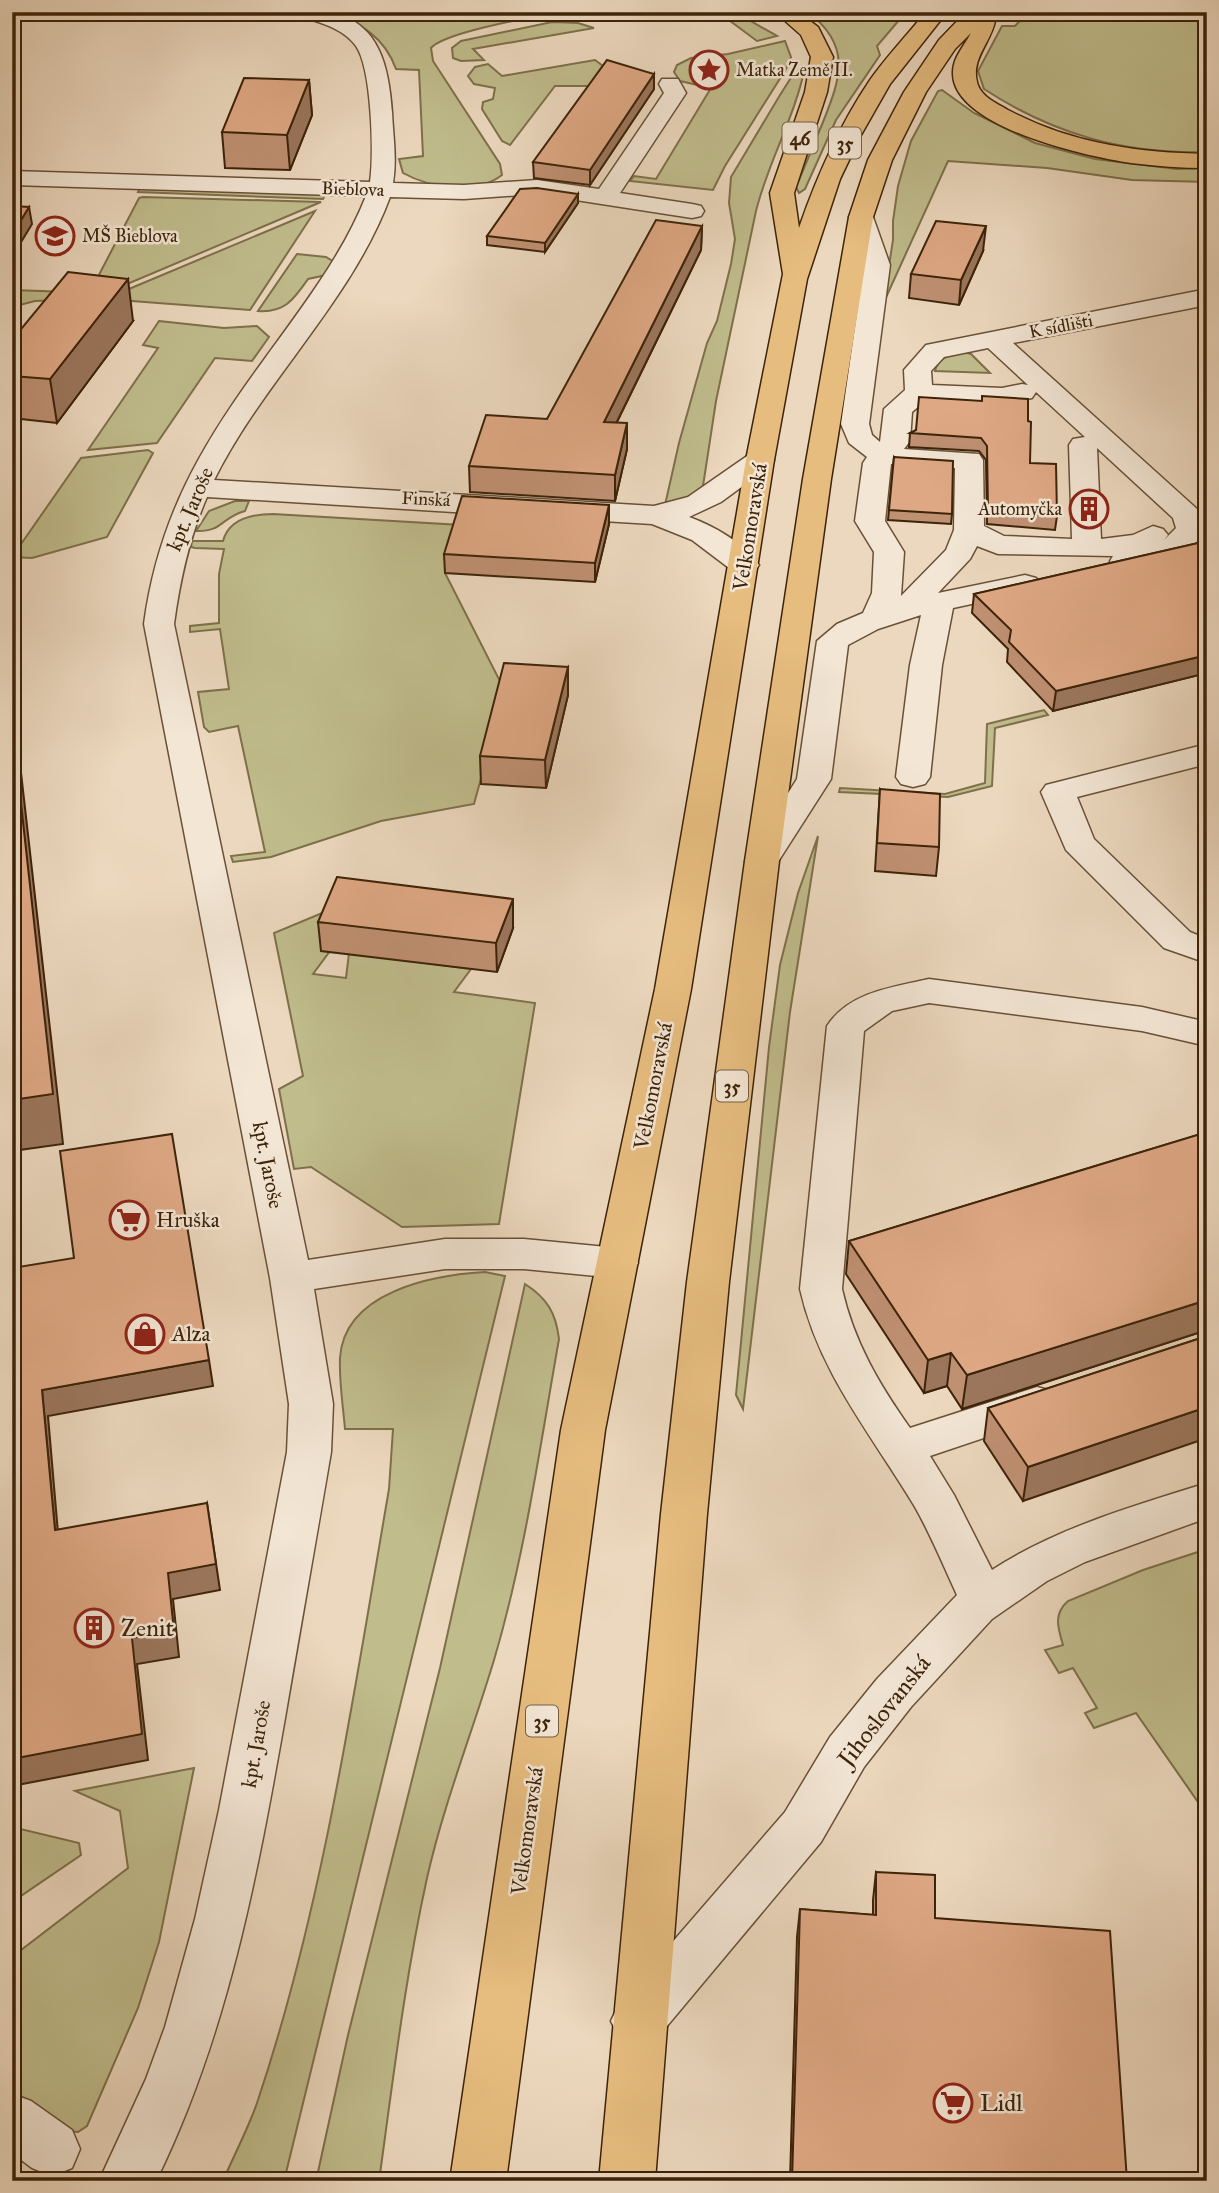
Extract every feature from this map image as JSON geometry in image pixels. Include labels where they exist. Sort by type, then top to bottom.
[{"type":"main road","name":"46","points":[[785,12],[810,32],[822,57],[816,92],[782,193],[794,279]]},
{"type":"main road","name":"Velkomoravská","points":[[478,2181],[583,1430],[673,989],[760,460],[794,279],[828,179],[849,135],[880,82],[963,18]]},
{"type":"main road","points":[[963,18],[979,40],[966,59],[963,72],[971,94],[990,109],[1051,138],[1093,150],[1150,159],[1207,161]]},
{"type":"main road","name":"35","points":[[626,2181],[638,2021],[708,1282],[762,861],[815,493],[861,218],[880,160],[902,117],[963,18]]},
{"type":"street","points":[[306,12],[325,17],[353,31],[371,49],[379,81],[382,174],[380,189]]},
{"type":"street","points":[[606,196],[675,93],[670,84]]},
{"type":"street","name":"Bieblova","points":[[12,178],[464,192],[526,187],[606,196],[692,211]]},
{"type":"street","name":"kpt. Jaroše","points":[[127,2181],[149,2141],[171,2086],[210,1969],[229,1887],[309,1452],[311,1404],[291,1278],[159,624],[164,577],[175,536],[217,450],[342,268],[380,189]]},
{"type":"street","points":[[861,218],[877,265],[855,424],[856,437],[883,455],[969,460],[969,530],[959,553],[889,616]]},
{"type":"street","name":"K sídlišti","points":[[981,342],[1207,297]]},
{"type":"street","points":[[919,393],[918,370],[935,351],[981,342],[1022,392],[1151,505],[1162,521],[1158,532],[1142,541],[1118,547],[998,545],[969,530]]},
{"type":"street","name":"K sídlišti","points":[[939,603],[1170,551],[1182,543],[1191,528],[1187,515],[1175,503],[1052,393],[981,342]]},
{"type":"street","points":[[889,616],[889,552],[870,521],[877,463],[896,442],[898,409],[919,393],[1002,396],[1022,392]]},
{"type":"street","points":[[1083,445],[1087,548]]},
{"type":"street","name":"Finská","points":[[198,488],[411,498],[654,515],[674,514],[698,505],[760,460]]},
{"type":"street","name":"Finská","points":[[654,515],[686,524],[710,536],[744,565]]},
{"type":"street","points":[[762,861],[814,779],[833,640],[841,632],[939,603],[926,665],[913,777]]},
{"type":"street","points":[[1207,754],[1058,792],[1078,843],[1177,940],[1207,952]]},
{"type":"street","points":[[983,1601],[932,1496],[861,1388],[825,1317],[821,1289],[844,1248],[846,1026],[880,1002],[929,991],[1142,1020],[1207,1034]]},
{"type":"street","points":[[291,1278],[445,1254],[524,1254],[617,1263]]},
{"type":"street","points":[[900,1449],[1079,1390]]},
{"type":"street","name":"Jihoslovanská","points":[[638,2021],[803,1827],[847,1752],[941,1639],[983,1601],[1031,1568],[1069,1549],[1207,1500]]},
{"type":"shaded area","points":[[329,12],[555,12],[470,31],[439,42],[431,48],[433,61],[500,164],[502,175],[479,185],[453,187],[426,182],[403,173],[399,159],[423,156],[419,70],[396,69],[385,48],[370,33]]},
{"type":"shaded area","points":[[718,12],[735,12],[777,36],[757,41]]},
{"type":"shaded area","points":[[808,12],[906,12],[877,46],[880,55],[836,120],[805,189],[799,193],[796,187],[829,106],[839,63],[831,37]]},
{"type":"shaded area","points":[[1028,12],[1207,16],[1207,152],[1146,149],[1090,138],[1036,118],[984,89],[978,71],[1002,26],[1015,26]]},
{"type":"shaded area","points":[[552,22],[578,23],[594,28],[473,49],[484,60],[461,61],[453,58],[452,48],[461,41]]},
{"type":"shaded area","points":[[785,41],[791,57],[786,69],[725,166],[713,190],[630,181],[634,176],[656,179],[711,88],[680,81],[674,72],[677,65],[691,58],[728,54]]},
{"type":"shaded area","points":[[595,60],[603,66],[601,86],[555,86],[510,145],[502,141],[482,109],[483,102],[493,99],[495,88],[474,84],[468,76],[475,67],[488,64],[502,76]]},
{"type":"shaded area","points":[[805,67],[795,104],[756,211],[716,401],[703,486],[695,495],[665,505],[679,443],[707,343],[717,321],[731,264],[735,239],[729,203],[731,177],[794,73]]},
{"type":"shaded area","points":[[942,90],[974,113],[1035,143],[1095,159],[1177,169],[1207,168],[1207,182],[1132,180],[1047,168],[948,161],[883,304],[898,186],[911,141],[938,91]]},
{"type":"shaded area","points":[[141,185],[326,192],[323,199],[138,192]]},
{"type":"shaded area","points":[[139,198],[321,202],[106,293],[90,292]]},
{"type":"shaded area","points":[[315,211],[250,310],[105,299]]},
{"type":"shaded area","points":[[297,254],[326,257],[334,262],[326,275],[308,279],[298,293],[282,307],[258,311]]},
{"type":"shaded area","points":[[12,290],[68,292],[65,300],[35,301],[12,307]]},
{"type":"shaded area","points":[[159,321],[224,328],[257,326],[269,337],[252,361],[215,358],[157,443],[88,450],[158,348],[143,345]]},
{"type":"shaded area","points":[[963,352],[971,354],[990,373],[935,371],[942,359]]},
{"type":"shaded area","points":[[148,450],[153,453],[107,537],[32,558],[12,557],[81,458]]},
{"type":"shaded area","points":[[235,501],[249,501],[245,511],[217,527],[196,531],[209,511]]},
{"type":"shaded area","points":[[273,514],[461,525],[445,573],[505,691],[474,804],[381,821],[271,857],[233,862],[231,856],[265,852],[238,726],[209,732],[204,727],[198,692],[229,689],[220,629],[190,632],[190,626],[219,623],[219,574],[224,549],[191,547],[192,541],[223,541],[230,528],[242,519]]},
{"type":"shaded area","points":[[1044,710],[1048,715],[995,728],[992,786],[948,797],[839,792],[840,788],[945,794],[985,783],[987,724]]},
{"type":"shaded area","points":[[818,836],[790,1012],[743,1409],[736,1395],[769,1047],[780,965],[798,893]]},
{"type":"shaded area","points":[[339,906],[330,951],[313,974],[346,978],[349,953],[471,969],[454,992],[535,1003],[499,1224],[402,1227],[311,1167],[294,1169],[279,1089],[303,1076],[274,933]]},
{"type":"shaded area","points":[[485,1272],[505,1276],[284,2181],[223,2181],[257,2103],[301,1953],[335,1799],[389,1489],[393,1429],[345,1429],[340,1358],[345,1335],[357,1317],[394,1291],[441,1277]]},
{"type":"shaded area","points":[[525,1284],[549,1307],[556,1321],[559,1339],[515,1581],[486,1687],[427,1878],[406,1991],[379,2181],[316,2181],[348,2035],[440,1668]]},
{"type":"shaded area","points":[[1207,1549],[1207,1815],[1136,1713],[1094,1728],[1085,1713],[1097,1708],[1073,1668],[1059,1673],[1045,1650],[1063,1645],[1058,1627],[1059,1616],[1068,1601],[1143,1570]]},
{"type":"shaded area","points":[[194,1768],[159,1942],[138,2008],[87,2126],[78,2132],[69,2131],[12,2090],[12,1957],[128,1868],[120,1811],[75,1791]]},
{"type":"shaded area","points":[[13,1803],[16,1828],[79,1843],[81,1855],[12,1902]]},
{"type":"building","points":[[607,60],[654,74],[590,170],[533,162]]},
{"type":"building","points":[[244,78],[309,80],[287,135],[222,132]]},
{"type":"building","points":[[537,188],[578,194],[545,243],[487,236],[520,189]]},
{"type":"building","points":[[12,206],[29,207],[12,235]]},
{"type":"building","points":[[656,220],[702,226],[604,422],[627,423],[615,475],[469,466],[486,415],[547,419]]},
{"type":"building","points":[[936,221],[986,226],[961,280],[911,274]]},
{"type":"building","points":[[68,272],[128,279],[50,379],[12,376],[12,340]]},
{"type":"building","points":[[982,396],[1028,399],[1028,421],[1031,422],[1030,463],[1056,464],[1057,516],[988,511],[987,446],[981,438],[910,433],[916,430],[919,397],[982,401]]},
{"type":"building","points":[[894,457],[953,461],[952,514],[889,510]]},
{"type":"building","points":[[462,496],[609,505],[595,563],[444,554]]},
{"type":"building","points":[[1207,541],[1207,655],[1056,691],[1009,642],[1011,630],[974,594]]},
{"type":"building","points":[[504,663],[568,667],[545,760],[480,756]]},
{"type":"building","points":[[12,722],[53,1094],[12,1100]]},
{"type":"building","points":[[880,789],[940,794],[939,847],[877,843]]},
{"type":"building","points":[[337,877],[513,899],[496,943],[318,922]]},
{"type":"building","points":[[1207,1132],[1207,1300],[967,1375],[951,1353],[928,1360],[849,1241]]},
{"type":"building","points":[[172,1134],[209,1360],[42,1390],[55,1530],[207,1503],[216,1564],[168,1573],[174,1631],[132,1638],[142,1734],[12,1759],[12,1268],[74,1258],[60,1151]]},
{"type":"building","points":[[1207,1336],[1207,1407],[1028,1467],[988,1408]]},
{"type":"building","name":"Lidl","points":[[876,1872],[935,1875],[935,1918],[1110,1931],[1127,2181],[792,2181],[800,1909],[876,1915]]},
{"type":"place","name":"Matka Země II.","points":[[709,70]]},
{"type":"place","name":"MŠ Bieblova","points":[[55,236]]},
{"type":"place","name":"Automyčka","points":[[1089,509]]},
{"type":"place","name":"Hruška","points":[[129,1220]]},
{"type":"place","name":"Alza","points":[[145,1334]]},
{"type":"place","name":"Zenit","points":[[94,1628]]},
{"type":"place","name":"Lidl","points":[[953,2103]]}]
